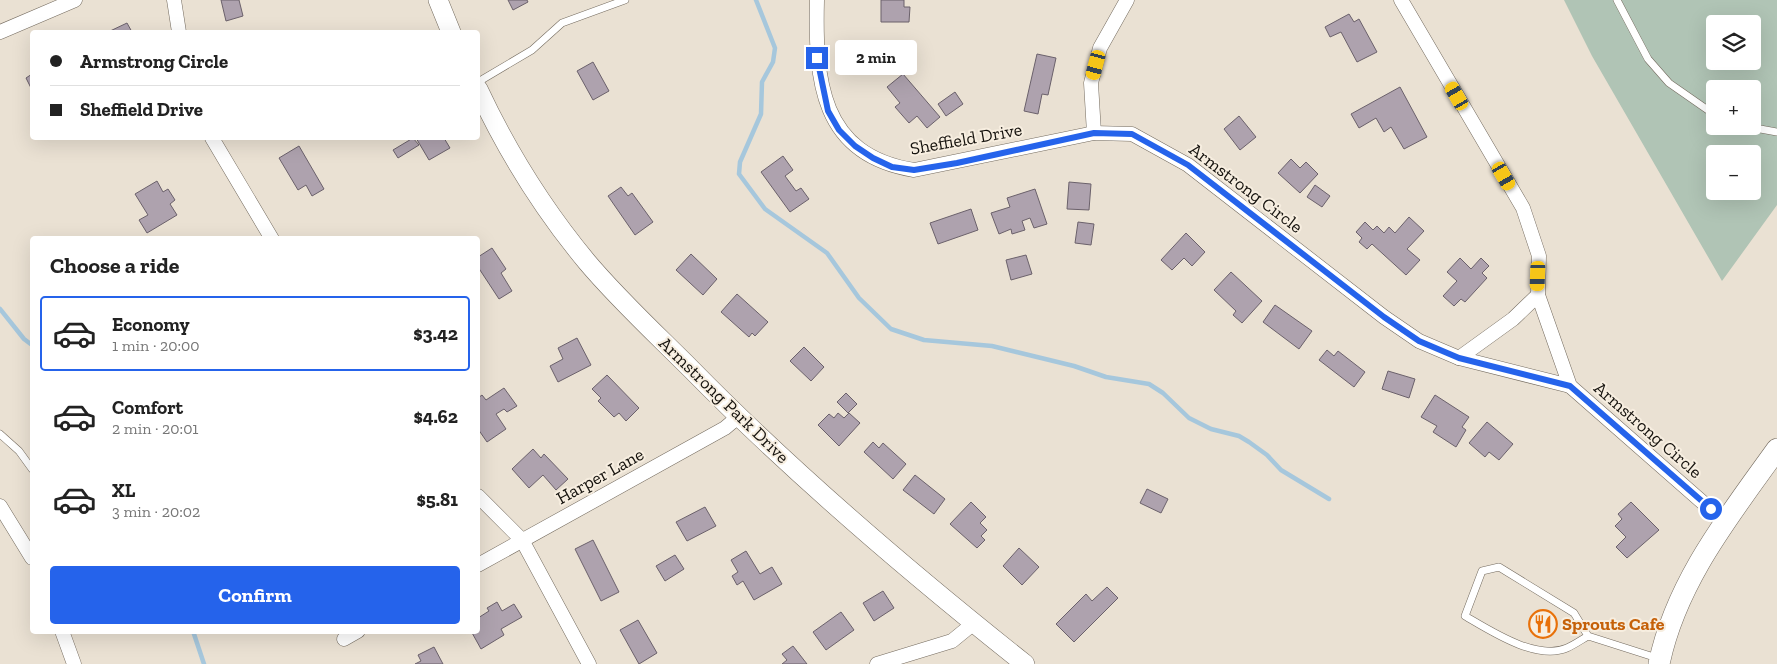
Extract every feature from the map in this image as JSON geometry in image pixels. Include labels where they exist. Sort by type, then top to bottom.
[{"type":"main road","points":[[438,0],[450,30]]},
{"type":"main road","name":"Armstrong Park Drive","points":[[480,93],[495,125],[528,182],[587,262],[738,417],[827,498],[1025,664]]},
{"type":"main road","points":[[1660,662],[1682,596],[1698,563],[1777,449]]},
{"type":"street","points":[[0,32],[75,0]]},
{"type":"street","points":[[174,0],[179,30]]},
{"type":"street","name":"Sheffield Drive","points":[[818,0],[818,69],[828,111],[839,130],[855,146],[873,158],[892,167],[914,170],[1094,133]]},
{"type":"street","points":[[1094,133],[1091,83],[1100,48],[1127,0]]},
{"type":"street","name":"Armstrong Circle","points":[[1401,0],[1523,208],[1539,256],[1538,295],[1570,386]]},
{"type":"street","points":[[0,22],[14,26]]},
{"type":"street","name":"Armstrong Circle","points":[[1094,133],[1132,134],[1188,165],[1384,317],[1419,341],[1459,358],[1570,386],[1725,522]]},
{"type":"street","points":[[213,140],[270,236]]},
{"type":"street","points":[[1459,358],[1513,319],[1538,295]]},
{"type":"street","name":"Harper Lane","points":[[480,564],[725,428],[738,417]]},
{"type":"street","points":[[480,498],[522,540],[589,664]]},
{"type":"street","points":[[0,506],[30,555]]},
{"type":"street","points":[[877,664],[952,641],[974,623]]},
{"type":"street","points":[[63,634],[74,664]]},
{"type":"street","points":[[344,639],[353,634]]},
{"type":"lane","points":[[480,81],[532,50],[562,23],[625,0]]},
{"type":"lane","points":[[1617,0],[1648,59],[1669,83],[1706,109]]},
{"type":"lane","points":[[1761,129],[1777,132]]},
{"type":"lane","points":[[0,434],[19,451],[30,466]]},
{"type":"lane","points":[[1588,636],[1566,649],[1545,651],[1510,641],[1465,616],[1482,571],[1498,567],[1574,613],[1588,636],[1660,662]]},
{"type":"green space","points":[[1564,0],[1777,0],[1777,205],[1722,281],[1592,56]]},
{"type":"building","points":[[221,0],[239,0],[243,16],[226,21]]},
{"type":"building","points":[[508,0],[527,0],[528,2],[513,10]]},
{"type":"building","points":[[881,0],[904,0],[904,7],[910,7],[909,22],[881,22]]},
{"type":"building","points":[[1349,14],[1354,22],[1359,19],[1377,52],[1357,62],[1341,32],[1330,37],[1325,27]]},
{"type":"building","points":[[127,23],[131,30],[112,30]]},
{"type":"building","points":[[1037,54],[1056,58],[1048,95],[1042,94],[1038,114],[1024,111]]},
{"type":"building","points":[[593,62],[609,91],[593,100],[577,71]]},
{"type":"building","points":[[903,74],[940,117],[927,128],[917,116],[909,123],[895,107],[900,103],[887,87]]},
{"type":"building","points":[[30,75],[30,86],[26,78]]},
{"type":"building","points":[[1400,87],[1427,137],[1404,149],[1391,127],[1384,132],[1376,118],[1359,128],[1351,114]]},
{"type":"building","points":[[955,92],[963,104],[946,116],[938,104]]},
{"type":"building","points":[[1239,116],[1256,137],[1240,150],[1224,129]]},
{"type":"building","points":[[410,140],[415,140],[419,145],[398,158],[393,150]]},
{"type":"building","points":[[417,140],[445,140],[450,148],[429,160]]},
{"type":"building","points":[[299,146],[324,189],[312,196],[306,185],[298,190],[279,158]]},
{"type":"building","points":[[783,156],[793,170],[785,176],[796,191],[801,188],[809,199],[790,212],[761,172]]},
{"type":"building","points":[[1291,159],[1300,168],[1306,162],[1318,174],[1300,193],[1278,173]]},
{"type":"building","points":[[157,181],[163,192],[168,189],[175,200],[170,204],[177,215],[147,233],[139,220],[148,215],[135,194]]},
{"type":"building","points":[[1069,182],[1091,184],[1089,210],[1067,209]]},
{"type":"building","points":[[1315,185],[1330,196],[1322,207],[1307,197]]},
{"type":"building","points":[[621,187],[628,196],[632,193],[653,222],[635,235],[608,196]]},
{"type":"building","points":[[1035,189],[1047,224],[1034,228],[1030,218],[1022,221],[1025,230],[1012,234],[1011,229],[999,234],[991,213],[1010,207],[1007,198]]},
{"type":"building","points":[[971,209],[978,230],[938,244],[930,223]]},
{"type":"building","points":[[1409,217],[1424,231],[1407,249],[1420,260],[1406,275],[1372,244],[1367,249],[1359,242],[1362,238],[1356,232],[1365,222],[1373,230],[1377,226],[1384,233],[1389,227],[1395,233]]},
{"type":"building","points":[[1078,222],[1094,224],[1091,245],[1075,243]]},
{"type":"building","points":[[1186,233],[1205,252],[1192,266],[1184,258],[1172,270],[1161,260]]},
{"type":"building","points":[[492,248],[506,269],[501,273],[512,291],[499,299],[480,270],[480,256]]},
{"type":"building","points":[[691,254],[717,279],[703,295],[676,270]]},
{"type":"building","points":[[1026,255],[1032,274],[1011,280],[1006,260]]},
{"type":"building","points":[[1460,258],[1471,269],[1481,258],[1489,266],[1482,273],[1487,278],[1465,302],[1461,299],[1454,306],[1443,296],[1457,281],[1447,272]]},
{"type":"building","points":[[1231,272],[1262,301],[1242,323],[1233,315],[1236,311],[1214,290]]},
{"type":"building","points":[[737,294],[768,322],[755,336],[752,333],[749,337],[721,312]]},
{"type":"building","points":[[1275,305],[1312,331],[1299,349],[1263,322]]},
{"type":"building","points":[[577,338],[591,365],[558,382],[550,366],[563,359],[558,348]]},
{"type":"building","points":[[804,347],[824,367],[811,381],[790,361]]},
{"type":"building","points":[[1327,350],[1334,356],[1338,351],[1365,372],[1354,387],[1319,360]]},
{"type":"building","points":[[1388,371],[1415,379],[1409,398],[1382,389]]},
{"type":"building","points":[[607,375],[639,408],[626,421],[619,413],[614,417],[598,401],[601,398],[592,389]]},
{"type":"building","points":[[504,388],[517,406],[507,412],[504,409],[496,414],[506,429],[487,442],[480,432],[480,396],[482,395],[486,400]]},
{"type":"building","points":[[846,393],[857,404],[848,413],[837,402]]},
{"type":"building","points":[[1435,395],[1469,417],[1462,427],[1466,430],[1456,447],[1433,432],[1437,426],[1421,417]]},
{"type":"building","points":[[838,413],[844,418],[849,413],[860,423],[839,446],[818,425],[829,414],[834,418]]},
{"type":"building","points":[[1487,422],[1513,444],[1499,460],[1489,452],[1485,457],[1469,443]]},
{"type":"building","points":[[873,442],[879,448],[883,443],[906,464],[893,479],[864,452]]},
{"type":"building","points":[[533,449],[541,458],[544,454],[568,479],[556,490],[543,475],[529,488],[512,469]]},
{"type":"building","points":[[915,475],[945,499],[934,514],[903,490]]},
{"type":"building","points":[[1147,489],[1168,499],[1161,513],[1140,503]]},
{"type":"building","points":[[971,502],[986,517],[980,523],[987,530],[981,536],[985,540],[977,548],[950,524]]},
{"type":"building","points":[[1631,502],[1659,530],[1627,558],[1616,547],[1626,537],[1615,526],[1622,519],[1618,514]]},
{"type":"building","points":[[705,507],[716,526],[687,541],[676,522]]},
{"type":"building","points":[[593,540],[619,592],[601,601],[575,549]]},
{"type":"building","points":[[1019,548],[1039,567],[1022,585],[1003,566]]},
{"type":"building","points":[[746,551],[760,574],[772,567],[782,584],[754,600],[743,581],[737,585],[732,576],[738,572],[731,560]]},
{"type":"building","points":[[675,555],[684,569],[665,581],[656,566]]},
{"type":"building","points":[[1107,587],[1118,598],[1074,642],[1056,624],[1086,594],[1092,601]]},
{"type":"building","points":[[883,591],[894,608],[874,621],[863,603]]},
{"type":"building","points":[[497,602],[502,611],[514,604],[522,617],[501,629],[504,635],[481,649],[473,634],[480,634],[480,617],[489,611],[487,608]]},
{"type":"building","points":[[841,612],[854,630],[826,650],[813,632]]},
{"type":"building","points":[[638,620],[657,653],[639,664],[620,630]]},
{"type":"building","points":[[793,646],[807,664],[782,664],[787,660],[782,654]]},
{"type":"building","points":[[434,647],[443,664],[415,664],[421,661],[418,655]]},
{"type":"waterway","points":[[756,0],[775,48],[773,62],[762,82],[761,114],[740,162],[739,174],[765,209],[827,253],[859,298],[891,329],[924,340],[992,346],[1074,366],[1106,377],[1149,384],[1163,393],[1189,418],[1211,429],[1239,436],[1267,455],[1281,470],[1329,499]]},
{"type":"waterway","points":[[0,309],[24,339],[30,344]]},
{"type":"waterway","points":[[194,634],[204,664]]},
{"type":"place","name":"Sprouts Cafe","points":[[1543,624]]},
{"type":"route","points":[[817,58],[822,91],[828,111],[839,130],[855,146],[873,158],[892,167],[914,170],[957,163],[1094,133],[1132,134],[1188,165],[1384,317],[1419,341],[1459,358],[1570,386],[1711,509]]}]
